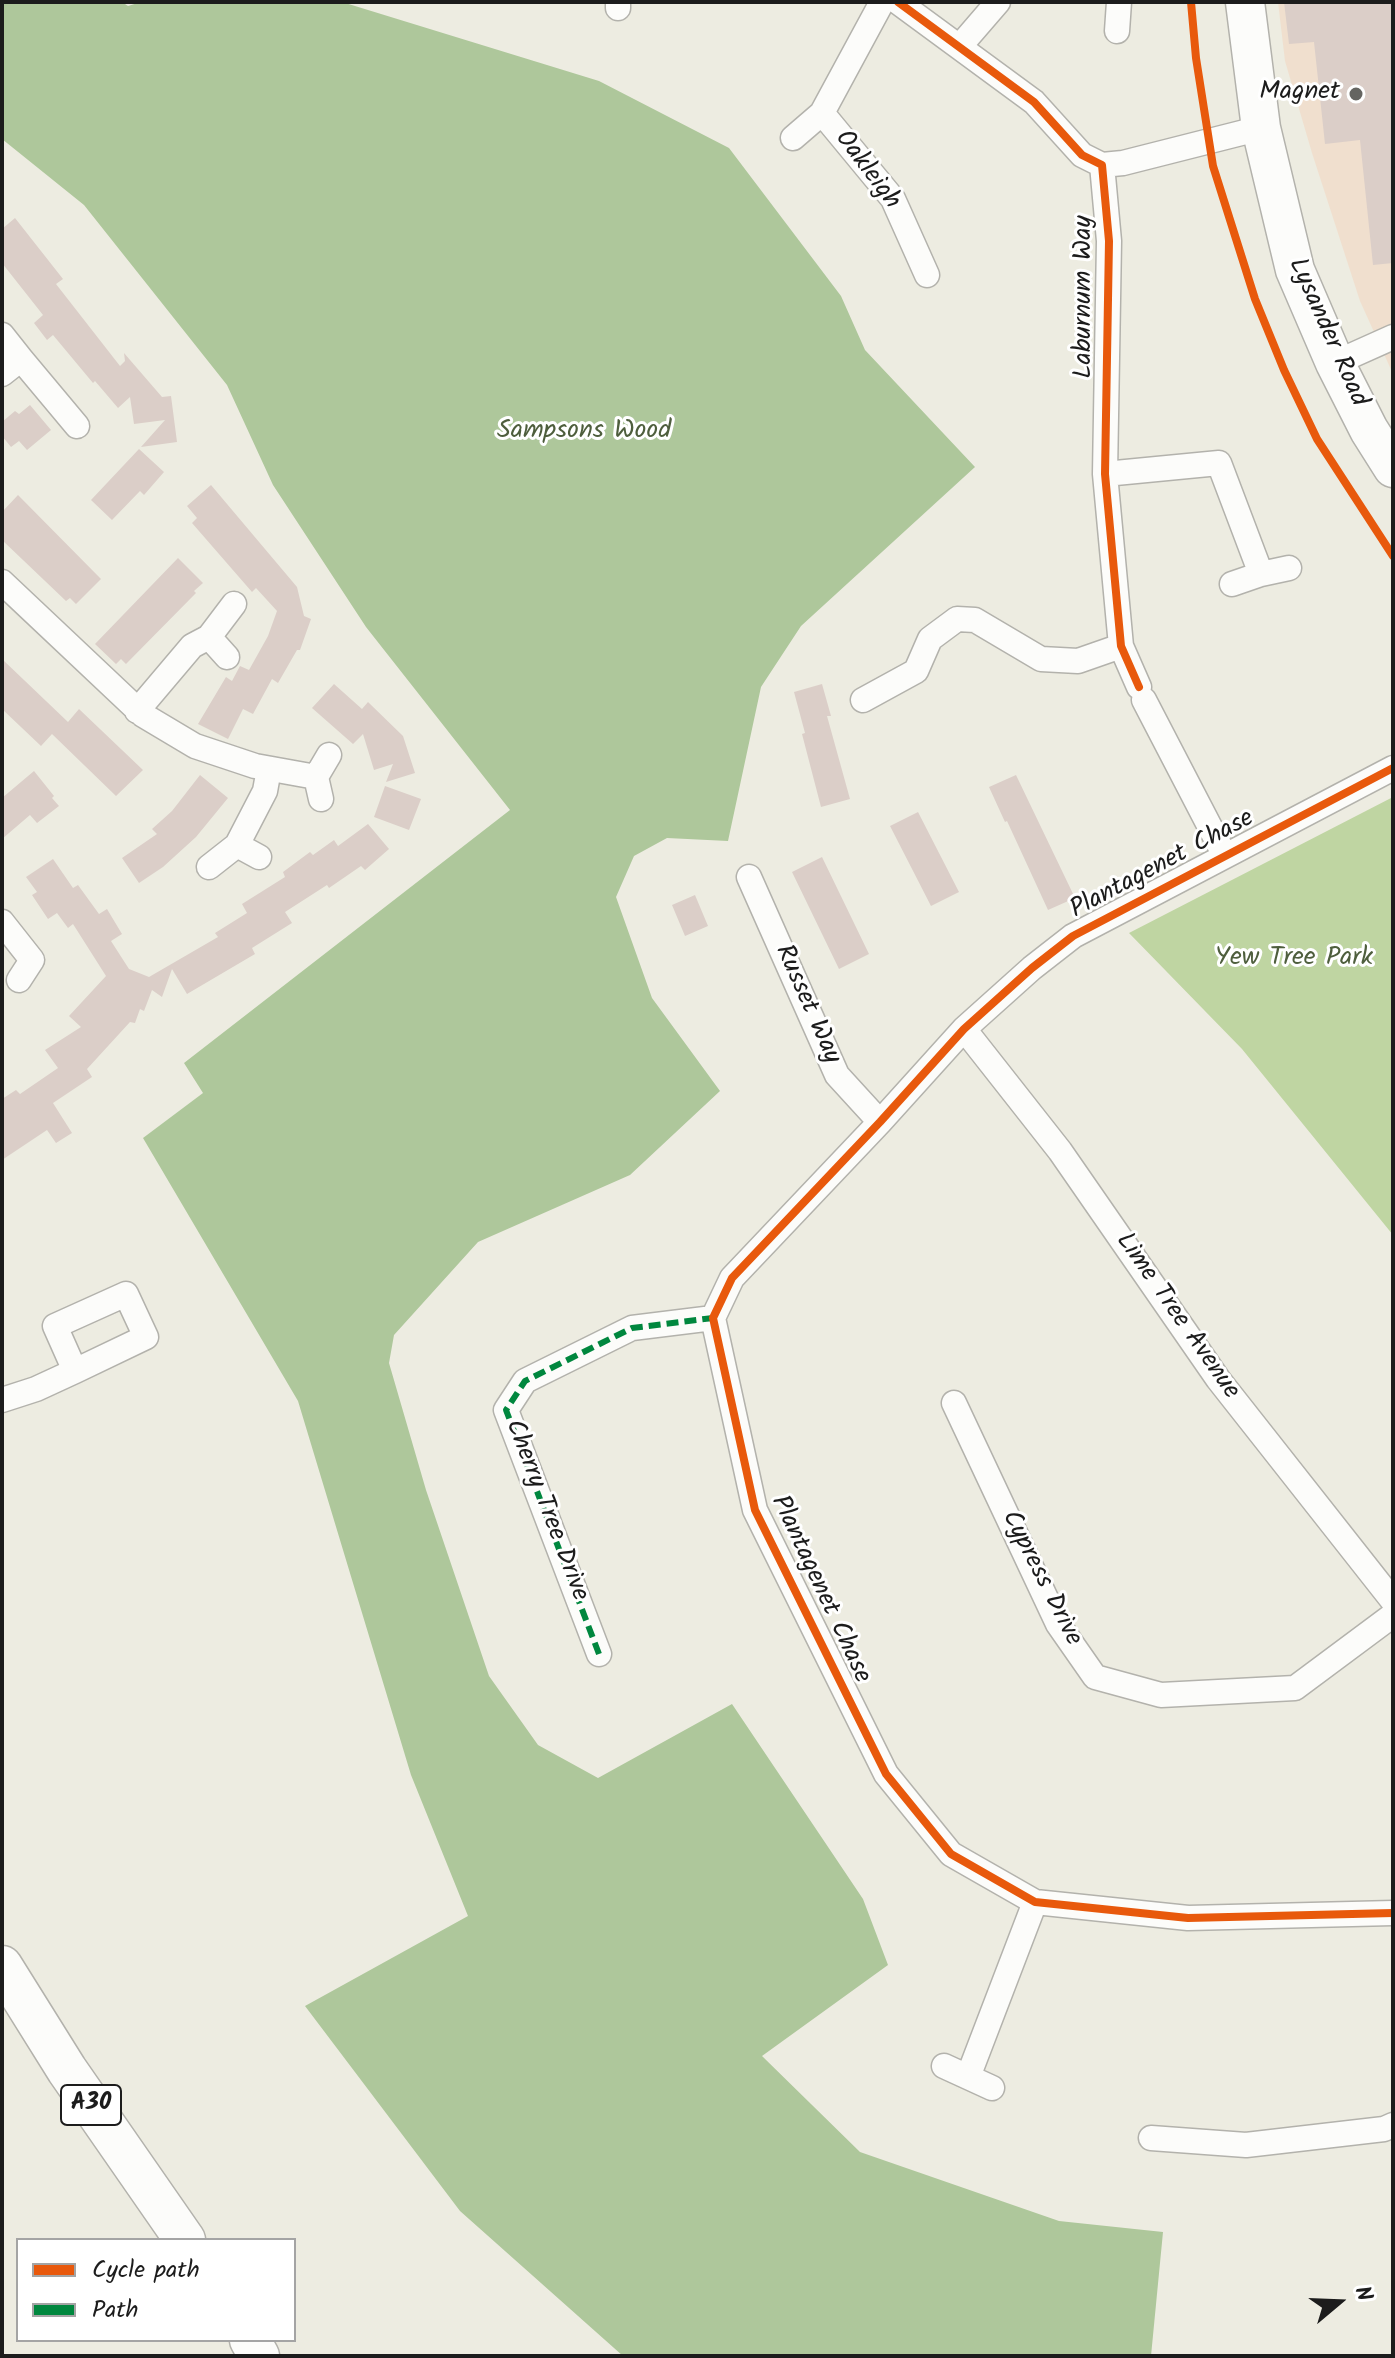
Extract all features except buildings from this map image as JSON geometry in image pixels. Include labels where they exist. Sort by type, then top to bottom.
[{"type":"highway","name":"A30","points":[[6,1984],[184,2238]]},
{"type":"main road","name":"Lysander Road","points":[[1245,2],[1261,128],[1295,270],[1335,363],[1369,430],[1393,468]]},
{"type":"street","name":"Oakleigh","points":[[793,138],[822,113],[882,2]]},
{"type":"street","points":[[898,2],[1034,102],[1082,155],[1102,165],[1123,163],[1261,128]]},
{"type":"street","points":[[960,46],[998,2]]},
{"type":"street","points":[[1117,31],[1119,2]]},
{"type":"street","name":"Oakleigh","points":[[822,113],[893,199],[927,275]]},
{"type":"street","name":"Laburnum Way","points":[[1102,165],[1109,241],[1105,474],[1121,646],[1142,694],[1225,856]]},
{"type":"street","points":[[2,335],[12,366],[77,426]]},
{"type":"street","points":[[1335,363],[1393,337]]},
{"type":"street","points":[[1105,474],[1219,463],[1261,574]]},
{"type":"street","points":[[1232,584],[1289,568]]},
{"type":"street","points":[[2,582],[137,711],[169,733],[195,746],[319,788],[329,755]]},
{"type":"street","points":[[137,711],[192,646],[209,637],[234,604]]},
{"type":"street","points":[[863,700],[916,671],[930,639],[957,619],[975,620],[1041,659],[1078,661],[1121,646]]},
{"type":"street","points":[[209,637],[227,657]]},
{"type":"street","name":"Plantagenet Chase","points":[[1393,768],[1073,936],[1032,968],[964,1029],[732,1278],[713,1318],[755,1510],[886,1774],[951,1854],[1035,1902],[1188,1918],[1393,1913]]},
{"type":"street","points":[[209,867],[237,845],[265,791],[269,769]]},
{"type":"street","points":[[237,845],[259,857]]},
{"type":"street","name":"Russet Way","points":[[749,877],[837,1075],[880,1122]]},
{"type":"street","points":[[2,922],[35,964]]},
{"type":"street","name":"Lime Tree Avenue","points":[[964,1029],[1060,1151],[1218,1379],[1393,1601]]},
{"type":"street","name":"Cherry Tree Drive","points":[[599,1654],[506,1410],[525,1381],[632,1328],[713,1318]]},
{"type":"street","points":[[2,1400],[75,1371]]},
{"type":"street","name":"Cypress Drive","points":[[954,1403],[1058,1624],[1095,1677],[1161,1695],[1295,1688],[1393,1615]]},
{"type":"street","points":[[968,2077],[1035,1902]]},
{"type":"street","points":[[944,2066],[992,2088]]},
{"type":"street","points":[[1151,2138],[1246,2145],[1384,2129],[1393,2125]]},
{"type":"shaded area","points":[[1278,2],[1393,2],[1393,374],[1360,301],[1312,153],[1285,61]]},
{"type":"green space","name":"Sampsons Wood","points":[[2,2],[122,2],[128,6],[141,2],[342,2],[599,81],[729,148],[841,296],[865,350],[975,467],[801,626],[761,687],[728,841],[667,838],[634,856],[616,897],[652,998],[720,1091],[630,1175],[478,1242],[394,1335],[389,1363],[426,1490],[489,1676],[538,1745],[598,1778],[732,1704],[863,1899],[888,1965],[762,2056],[860,2152],[1059,2221],[1163,2232],[1151,2356],[623,2356],[460,2211],[305,2006],[468,1916],[411,1775],[298,1401],[143,1138],[203,1093],[184,1063],[510,810],[366,627],[273,485],[227,385],[84,205],[2,139]]},
{"type":"green space","name":"Yew Tree Park","points":[[1393,797],[1393,1235],[1242,1049],[1129,933]]},
{"type":"marked path","points":[[599,1654],[506,1410],[525,1381],[632,1328],[713,1318]]},
{"type":"cycle path","points":[[898,2],[1034,102],[1082,155],[1102,165],[1109,241],[1105,474],[1121,646],[1139,687]]},
{"type":"cycle path","points":[[1191,2],[1196,58],[1213,166],[1255,299],[1317,439],[1393,556]]},
{"type":"cycle path","points":[[1393,768],[1073,936],[1032,968],[964,1029],[732,1278],[713,1318],[755,1510],[886,1774],[951,1854],[1035,1902],[1188,1918],[1393,1913]]},
{"type":"place","name":"Magnet","points":[[1356,94]]}]
